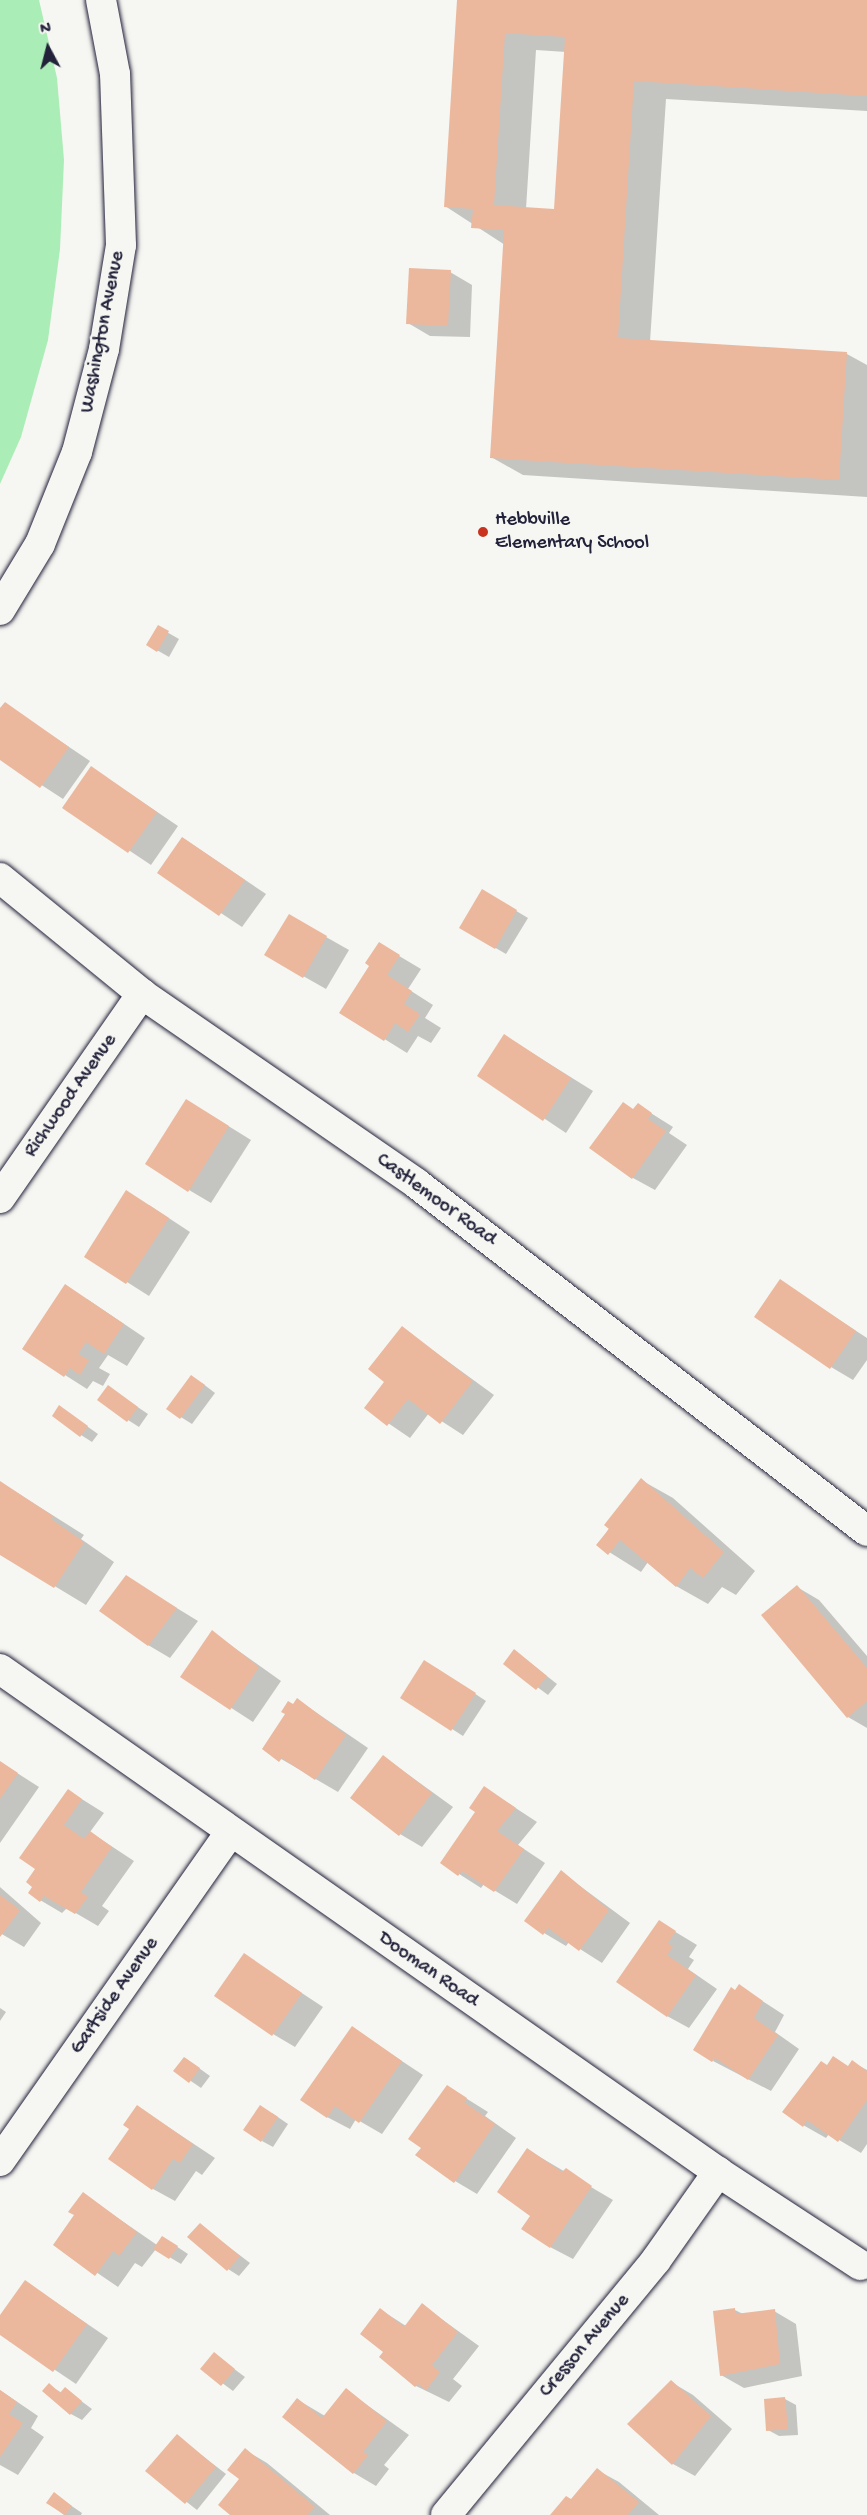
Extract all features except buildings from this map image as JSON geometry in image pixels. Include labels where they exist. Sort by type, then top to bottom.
[{"type":"street","name":"Washington Avenue","points":[[0,610],[40,544],[77,452],[104,349],[121,245],[116,74],[101,0]]},
{"type":"street","name":"Castlemoor Road","points":[[0,878],[142,994],[417,1184],[867,1531]]},
{"type":"street","name":"Richwood Avenue","points":[[0,1198],[142,994]]},
{"type":"street","name":"Dooman Road","points":[[0,1669],[718,2172],[860,2265]]},
{"type":"street","name":"Gartside Avenue","points":[[0,2161],[230,1832]]},
{"type":"street","name":"Cresson Avenue","points":[[446,2515],[656,2260],[718,2172]]},
{"type":"green space","points":[[0,0],[39,0],[57,78],[64,160],[60,249],[48,340],[21,437],[0,484]]},
{"type":"place","name":"Hebbville Elementary School","points":[[483,532]]}]
